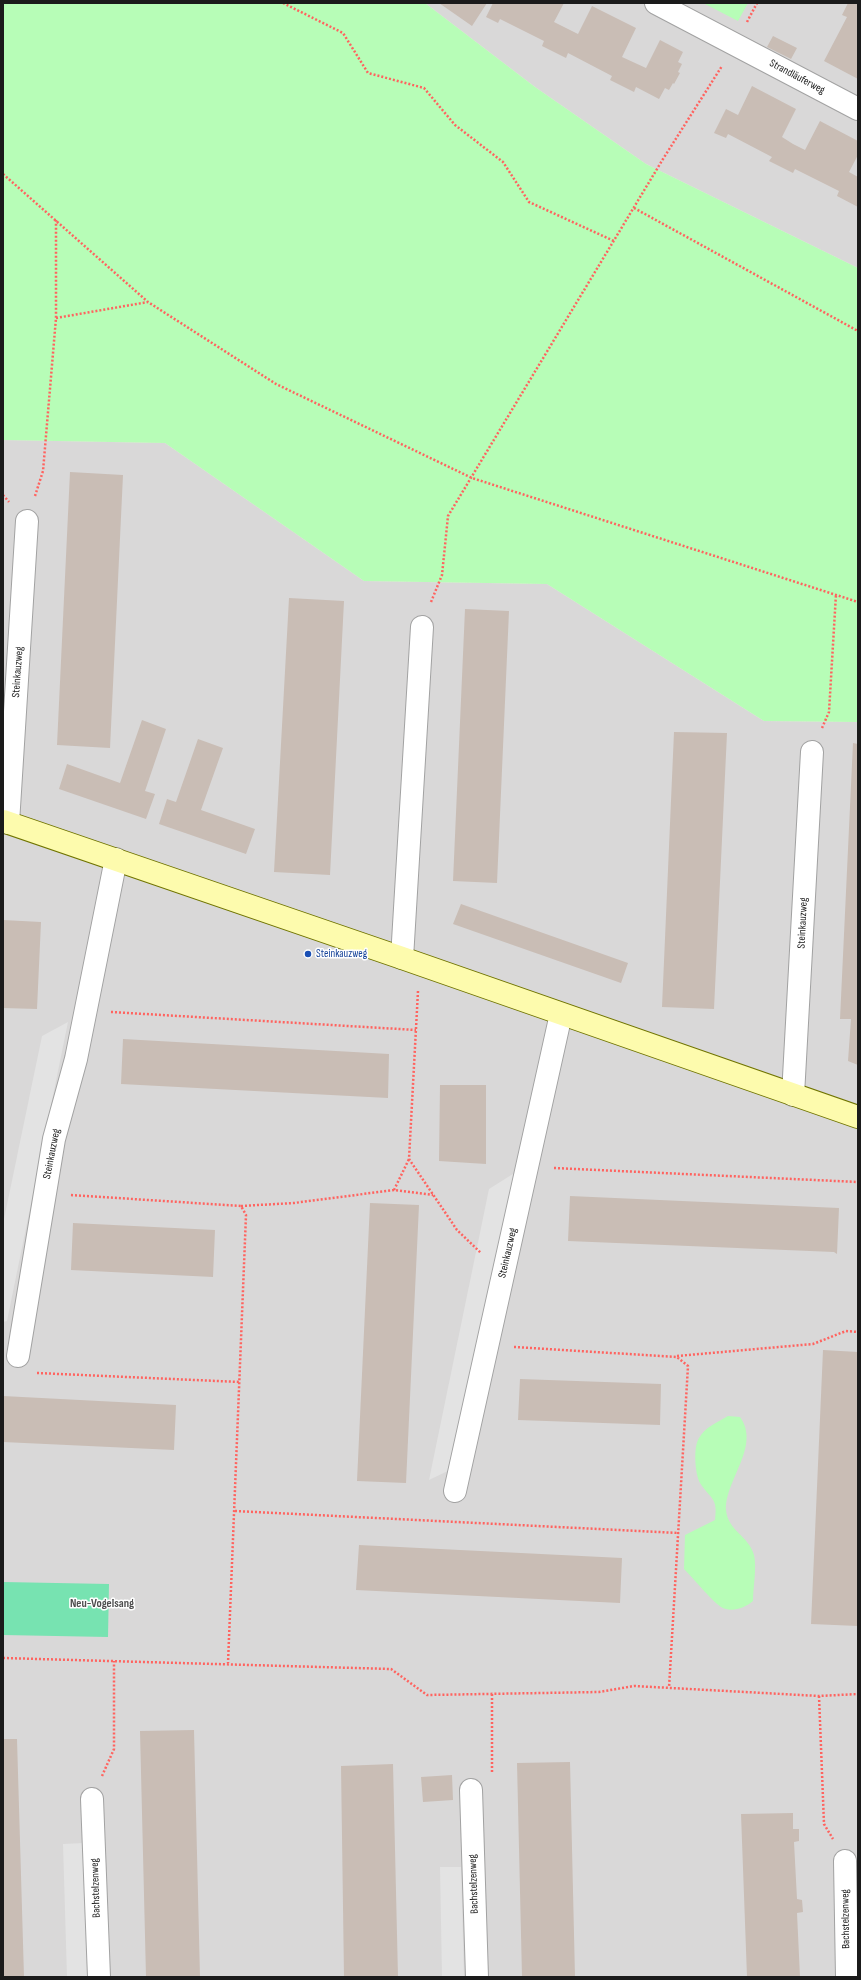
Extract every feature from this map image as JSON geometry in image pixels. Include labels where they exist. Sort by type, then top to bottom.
[{"type":"street","name":"Strandläuferweg","points":[[656,3],[858,109]]},
{"type":"street","name":"Steinkauzweg","points":[[28,521],[6,822],[858,1117]]},
{"type":"street","points":[[411,961],[422,627]]},
{"type":"street","name":"Steinkauzweg","points":[[793,1095],[812,752]]},
{"type":"street","name":"Steinkauzweg","points":[[18,1356],[54,1139],[76,1060],[116,859]]},
{"type":"street","name":"Steinkauzweg","points":[[455,1491],[561,1014]]},
{"type":"street","name":"Bachstelzenweg","points":[[471,1790],[477,1977]]},
{"type":"street","name":"Bachstelzenweg","points":[[92,1799],[99,1977]]},
{"type":"street","name":"Bachstelzenweg","points":[[845,1861],[847,1977]]},
{"type":"path","points":[[283,3],[343,32],[368,73],[424,88],[455,125],[503,162],[529,202],[614,241]]},
{"type":"path","points":[[422,627],[442,575],[448,516],[663,159],[736,45]]},
{"type":"path","points":[[3,174],[148,302],[276,384],[472,478],[858,602]]},
{"type":"path","points":[[634,208],[858,331]]},
{"type":"path","points":[[28,521],[43,471],[56,318],[56,220]]},
{"type":"path","points":[[56,318],[148,302]]},
{"type":"path","points":[[812,752],[829,712],[836,594]]},
{"type":"path","points":[[394,1190],[409,1159],[416,1030],[411,961]]},
{"type":"path","points":[[85,1010],[416,1030]]},
{"type":"path","points":[[409,1159],[457,1230],[475,1249],[505,1268]]},
{"type":"path","points":[[527,1167],[858,1182]]},
{"type":"path","points":[[45,1194],[241,1206],[294,1203],[394,1190],[434,1195]]},
{"type":"path","points":[[228,1663],[246,1215],[241,1206]]},
{"type":"path","points":[[488,1345],[677,1356],[813,1344],[846,1331],[858,1332]]},
{"type":"path","points":[[669,1688],[688,1366],[677,1356]]},
{"type":"path","points":[[34,1372],[240,1382]]},
{"type":"path","points":[[235,1511],[679,1534]]},
{"type":"path","points":[[3,1658],[228,1663],[391,1669],[427,1695],[599,1692],[634,1686],[819,1696],[858,1694]]},
{"type":"path","points":[[92,1799],[114,1749],[114,1661]]},
{"type":"path","points":[[471,1790],[492,1780],[492,1694]]},
{"type":"path","points":[[819,1696],[824,1824],[845,1861]]},
{"type":"shaded area","points":[[425,3],[858,3],[858,268],[646,164],[535,87]]},
{"type":"shaded area","points":[[3,440],[165,443],[364,581],[547,584],[764,721],[858,722],[858,1977],[3,1977]]},
{"type":"shaded area","points":[[68,1022],[7,1321],[3,1322],[3,1224],[42,1036]]},
{"type":"shaded area","points":[[516,1172],[456,1467],[429,1480],[489,1189]]},
{"type":"shaded area","points":[[84,1843],[88,1977],[67,1977],[63,1844]]},
{"type":"shaded area","points":[[440,1867],[461,1867],[464,1977],[442,1977]]},
{"type":"green space","points":[[3,3],[425,3],[535,87],[646,164],[858,268],[858,722],[764,721],[547,584],[364,581],[165,443],[3,440]]},
{"type":"green space","points":[[703,3],[748,3],[738,21]]},
{"type":"green space","points":[[728,1416],[740,1417],[745,1428],[747,1440],[745,1451],[727,1499],[726,1510],[734,1528],[751,1548],[754,1555],[755,1565],[753,1601],[742,1608],[733,1610],[721,1607],[684,1569],[685,1535],[715,1520],[716,1513],[713,1499],[698,1479],[695,1460],[697,1442],[702,1434],[712,1425]]},
{"type":"green space","points":[[3,1582],[109,1584],[108,1637],[3,1635]]},
{"type":"building","points":[[439,3],[487,3],[472,26]]},
{"type":"building","points":[[493,3],[564,3],[554,22],[578,34],[592,6],[636,28],[622,57],[646,68],[660,40],[683,52],[678,62],[682,64],[678,72],[680,73],[669,90],[665,88],[659,99],[636,87],[634,92],[610,80],[612,76],[568,53],[566,58],[542,46],[544,41],[500,19],[498,23],[486,17]]},
{"type":"building","points":[[848,3],[858,3],[858,79],[824,61],[847,17],[842,15]]},
{"type":"building","points":[[773,36],[797,48],[791,59],[767,47]]},
{"type":"building","points":[[752,86],[796,109],[782,137],[793,144],[805,150],[820,121],[858,141],[858,155],[849,172],[858,177],[858,207],[837,196],[839,191],[795,169],[793,173],[769,161],[772,157],[728,134],[726,138],[714,133],[726,109],[738,115]]},
{"type":"building","points":[[70,472],[123,475],[110,748],[57,745]]},
{"type":"building","points":[[289,598],[344,601],[330,875],[274,872]]},
{"type":"building","points":[[465,609],[509,611],[497,883],[453,881]]},
{"type":"building","points":[[142,720],[166,729],[145,791],[155,794],[146,819],[59,789],[67,764],[120,783]]},
{"type":"building","points":[[674,732],[727,733],[714,1009],[662,1007]]},
{"type":"building","points":[[198,739],[223,748],[201,810],[255,829],[246,854],[159,824],[167,799],[176,802]]},
{"type":"building","points":[[853,743],[858,744],[858,1065],[848,1061],[851,1019],[840,1019]]},
{"type":"building","points":[[461,904],[628,963],[621,983],[453,924]]},
{"type":"building","points":[[3,920],[41,922],[37,1009],[3,1008]]},
{"type":"building","points":[[123,1039],[389,1054],[388,1098],[121,1084]]},
{"type":"building","points":[[440,1085],[486,1085],[486,1164],[439,1161]]},
{"type":"building","points":[[570,1196],[839,1208],[837,1254],[834,1252],[568,1241]]},
{"type":"building","points":[[370,1203],[419,1205],[406,1483],[357,1481]]},
{"type":"building","points":[[73,1223],[215,1230],[213,1277],[71,1270]]},
{"type":"building","points":[[823,1350],[858,1352],[858,1626],[811,1624]]},
{"type":"building","points":[[520,1379],[661,1384],[660,1425],[518,1420]]},
{"type":"building","points":[[3,1396],[176,1405],[174,1450],[3,1442]]},
{"type":"building","points":[[359,1545],[622,1558],[620,1603],[356,1590]]},
{"type":"building","points":[[194,1730],[200,1977],[146,1977],[140,1731]]},
{"type":"building","points":[[3,1739],[17,1739],[24,1977],[3,1977]]},
{"type":"building","points":[[570,1762],[575,1977],[522,1977],[517,1763]]},
{"type":"building","points":[[393,1764],[398,1977],[344,1977],[341,1766]]},
{"type":"building","points":[[452,1775],[453,1800],[423,1802],[421,1777]]},
{"type":"building","points":[[793,1813],[793,1829],[799,1829],[799,1841],[794,1842],[797,1899],[802,1900],[803,1912],[797,1913],[800,1977],[747,1977],[741,1814]]},
{"type":"place","name":"Steinkauzweg","points":[[308,954]]},
{"type":"district","name":"Neu-Vogelsang","points":[[102,1604]]}]
